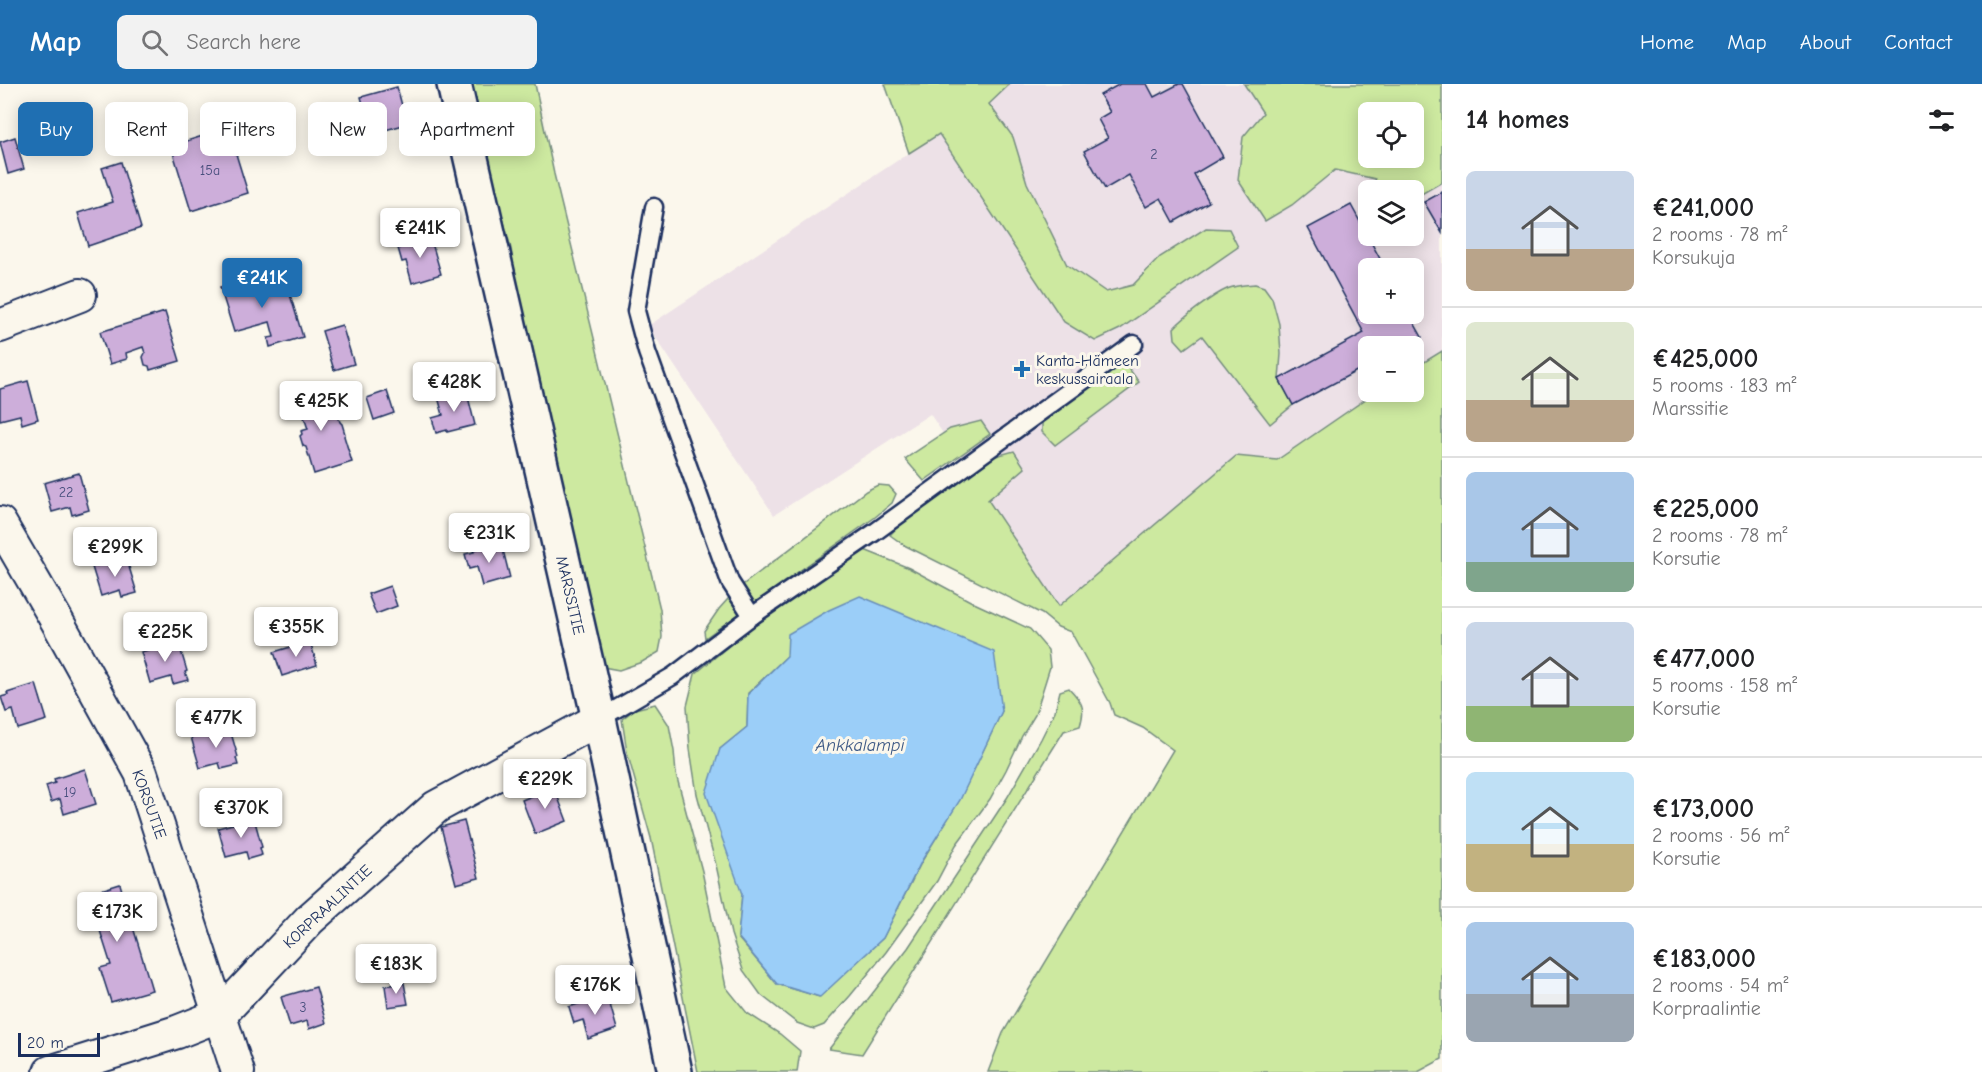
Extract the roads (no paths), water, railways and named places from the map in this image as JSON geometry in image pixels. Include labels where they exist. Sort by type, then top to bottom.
[{"type":"main road","name":"MARSSITIE","points":[[454,84],[599,719],[675,1072]]},
{"type":"street","points":[[0,326],[80,295]]},
{"type":"street","name":"KORSUTIE","points":[[0,523],[141,773],[238,1072]]},
{"type":"street","name":"KORPRAALINTIE","points":[[50,1072],[177,1032],[219,1015],[310,919],[436,807],[599,719]]},
{"type":"lane","points":[[654,207],[636,311],[647,352],[730,582],[752,616]]},
{"type":"lane","points":[[599,719],[673,676],[752,616],[883,526],[1134,344]]},
{"type":"water","name":"Ankkalampi","points":[[860,596],[994,652],[1002,711],[960,800],[922,860],[883,938],[820,997],[777,984],[738,937],[742,894],[706,793],[720,749],[747,727],[748,694],[787,656],[788,634],[829,610]]},
{"type":"place","name":"Kanta-Hämeen keskussairaala","points":[[1022,369]]}]
